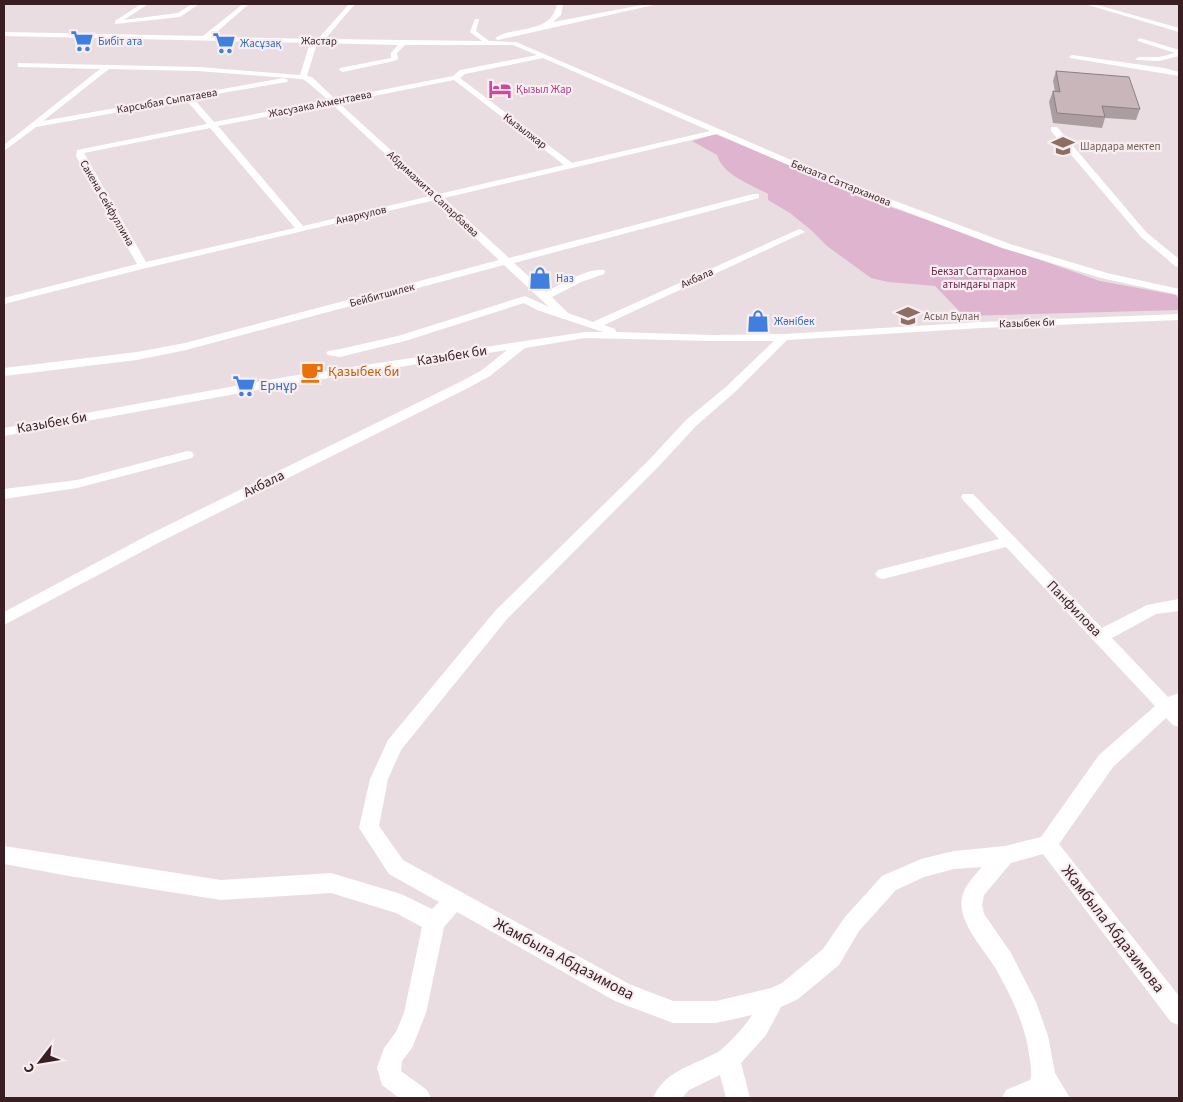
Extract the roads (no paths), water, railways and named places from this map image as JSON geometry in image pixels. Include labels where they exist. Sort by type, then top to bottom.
[{"type":"street","points":[[145,4],[115,24],[180,15],[196,4]]},
{"type":"street","points":[[204,39],[246,4]]},
{"type":"street","points":[[21,65],[198,69],[303,76],[317,41],[352,4]]},
{"type":"street","points":[[545,26],[558,15],[560,4]]},
{"type":"street","points":[[477,20],[473,32],[483,42],[545,26],[655,4]]},
{"type":"street","points":[[1088,4],[1179,30]]},
{"type":"street","points":[[98,36],[105,30]]},
{"type":"street","name":"Жастар","points":[[4,34],[403,43],[498,42],[514,44]]},
{"type":"street","points":[[514,44],[517,34]]},
{"type":"street","points":[[1140,40],[1179,53]]},
{"type":"street","points":[[343,70],[392,60],[394,59],[394,53],[403,43]]},
{"type":"street","name":"Бекзата Саттарханова","points":[[514,44],[828,179],[1006,246],[1104,276],[1179,292]]},
{"type":"street","points":[[1164,47],[1179,44]]},
{"type":"street","points":[[1131,65],[1133,61],[1140,59],[1159,59],[1179,53]]},
{"type":"street","name":"Жасузака Ахментаева","points":[[94,148],[455,78],[463,72],[544,56]]},
{"type":"street","points":[[1072,56],[1179,74]]},
{"type":"street","points":[[4,149],[107,67]]},
{"type":"street","name":"Карсыбая Сыпатаева","points":[[32,125],[303,76]]},
{"type":"street","name":"Абдимажита Сапарбаева","points":[[303,76],[309,79],[562,313]]},
{"type":"street","name":"Кызылжар","points":[[455,78],[570,166]]},
{"type":"street","points":[[188,97],[301,229]]},
{"type":"street","points":[[1054,129],[1144,235],[1179,264]]},
{"type":"street","name":"Анаркулов","points":[[4,301],[143,266],[720,131]]},
{"type":"street","name":"Сакена Сейфуллина","points":[[94,148],[80,152],[80,156],[143,266]]},
{"type":"street","name":"Бейбитшилек","points":[[4,372],[137,356],[186,346],[508,263],[756,196]]},
{"type":"street","name":"Акбала","points":[[595,325],[800,232]]},
{"type":"street","points":[[544,297],[577,280],[600,272]]},
{"type":"street","points":[[332,352],[340,353],[400,339],[525,299],[541,308],[562,313],[622,334]]},
{"type":"street","points":[[560,338],[562,313]]},
{"type":"street","name":"Казыбек би","points":[[4,432],[286,381],[585,335],[622,334],[711,338],[784,337],[980,325],[1179,317]]},
{"type":"street","name":"Жамбыла Абдазимова","points":[[784,337],[731,389],[691,423],[654,463],[501,615],[394,745],[379,780],[369,828],[396,866],[623,993],[673,1012],[716,1012],[773,999],[790,991],[831,957],[852,924],[889,883],[921,868],[954,860],[1005,855]]},
{"type":"street","name":"Акбала","points":[[4,618],[155,538],[464,385],[486,373],[521,345]]},
{"type":"street","points":[[4,494],[77,484],[186,455]]},
{"type":"street","name":"Панфилова","points":[[968,497],[1100,636],[1175,709]]},
{"type":"street","points":[[883,574],[1009,541]]},
{"type":"street","points":[[1100,636],[1153,609],[1179,605]]},
{"type":"street","points":[[1014,1098],[1033,1092],[1041,1086],[1043,1076],[1041,1051],[1035,1027],[1002,960],[985,936],[972,907],[972,895],[1005,855],[1047,844],[1106,761],[1175,709]]},
{"type":"street","name":"Жамбыла Абдазимова","points":[[1047,844],[1179,1014]]},
{"type":"street","points":[[4,855],[221,890],[330,883],[401,904],[434,922]]},
{"type":"street","points":[[419,1098],[390,1077],[389,1068],[392,1056],[404,1040],[414,1013],[434,922],[455,899]]},
{"type":"street","points":[[665,1098],[681,1082],[728,1059],[758,1027],[773,999]]},
{"type":"street","points":[[728,1059],[738,1098]]},
{"type":"street","points":[[1043,1076],[1058,1098]]},
{"type":"place","name":"Бибіт ата","points":[[82,41]]},
{"type":"place","name":"Жасұзақ","points":[[224,43]]},
{"type":"place","name":"Қызыл Жар","points":[[500,89]]},
{"type":"place","name":"Шардара мектеп","points":[[1063,146]]},
{"type":"place","name":"Наз","points":[[540,278]]},
{"type":"place","name":"Асыл Бұлан","points":[[908,316]]},
{"type":"place","name":"Жәнібек","points":[[758,321]]},
{"type":"place","name":"Қазыбек би","points":[[312,372]]},
{"type":"place","name":"Ернұр","points":[[244,386]]},
{"type":"park label","name":"Бекзат Саттарханов атындағы парк","points":[[979,277]]}]
